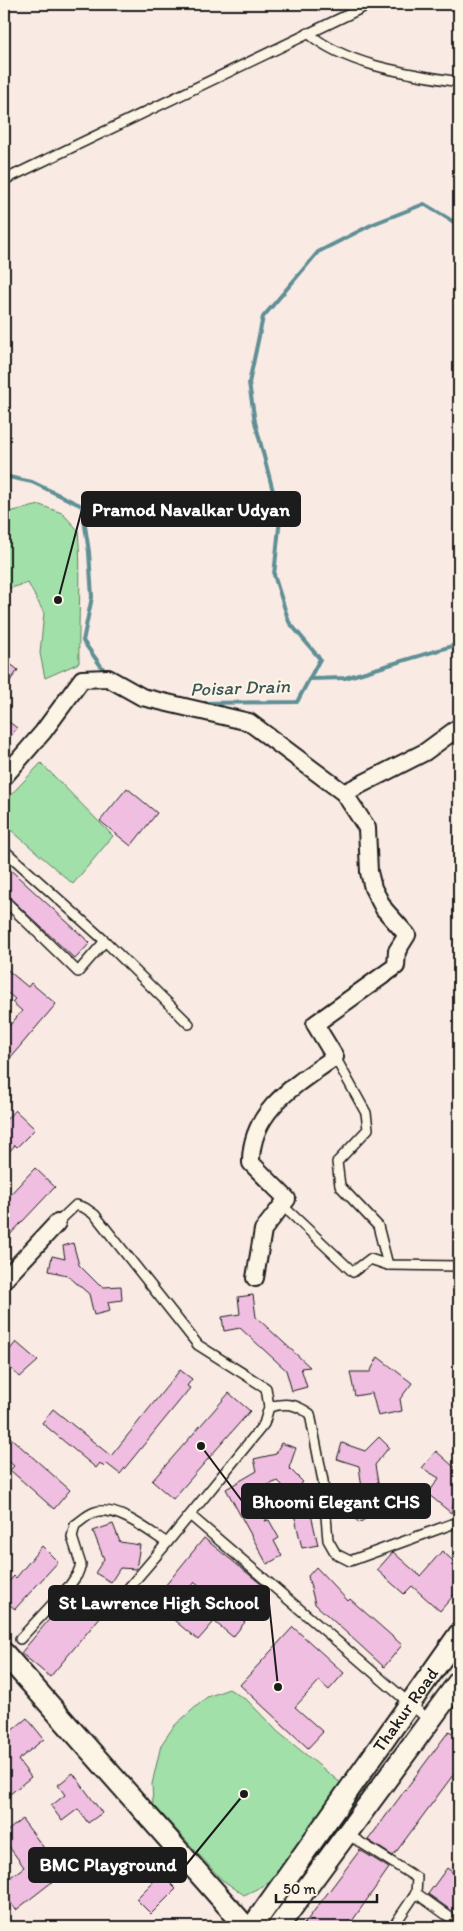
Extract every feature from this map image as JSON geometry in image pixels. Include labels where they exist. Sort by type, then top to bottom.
[{"type":"street","points":[[4,777],[43,732],[82,679],[108,678],[142,698],[249,722],[344,793],[367,828],[369,872],[374,888],[384,909],[407,935],[397,951],[396,966],[315,1024],[336,1056],[285,1093],[270,1107],[261,1121],[251,1148],[251,1163],[287,1199],[262,1230],[255,1278]]},
{"type":"street","points":[[344,793],[425,752],[459,727]]},
{"type":"street","points":[[4,1280],[57,1223]]},
{"type":"street","name":"Thakur Road","points":[[252,1927],[459,1634]]},
{"type":"street","points":[[4,1653],[246,1927]]},
{"type":"street","name":"Thakur Road","points":[[278,1927],[430,1721],[457,1691]]},
{"type":"street","name":"Thakur Road","points":[[371,1760],[389,1777]]},
{"type":"lane","points":[[4,180],[370,4]]},
{"type":"lane","points":[[308,33],[324,47],[394,71],[459,82]]},
{"type":"lane","points":[[4,850],[105,941],[189,1024]]},
{"type":"lane","points":[[4,900],[78,972],[105,941]]},
{"type":"lane","points":[[336,1056],[366,1113],[368,1129],[336,1162],[340,1186],[378,1226],[388,1265]]},
{"type":"lane","points":[[57,1223],[76,1205],[85,1208],[94,1215],[198,1345],[266,1388],[269,1407],[264,1424],[191,1516],[120,1598]]},
{"type":"lane","points":[[282,1205],[353,1272],[370,1259],[388,1265],[459,1266]]},
{"type":"lane","points":[[269,1407],[281,1403],[298,1405],[310,1414],[323,1481],[328,1540],[336,1554],[350,1561],[452,1524]]},
{"type":"lane","points":[[20,1639],[77,1575],[81,1565],[72,1537],[75,1525],[96,1512],[111,1513],[126,1517],[167,1543]]},
{"type":"lane","points":[[191,1516],[409,1705],[430,1721]]},
{"type":"lane","points":[[347,1834],[417,1878],[416,1893],[393,1927]]},
{"type":"lane","points":[[416,1893],[459,1924]]},
{"type":"green space","points":[[40,505],[62,513],[78,530],[80,563],[79,663],[45,678],[40,653],[44,613],[28,583],[4,590],[4,513]]},
{"type":"green space","points":[[41,763],[113,836],[73,884],[4,824],[4,802]]},
{"type":"green space","points":[[229,1689],[248,1701],[278,1732],[342,1784],[300,1846],[267,1884],[244,1895],[221,1879],[153,1804],[152,1784],[161,1745],[174,1726],[207,1697]]},
{"type":"building","points":[[4,659],[18,670],[4,689]]},
{"type":"building","points":[[4,718],[17,728],[4,745]]},
{"type":"building","points":[[127,788],[157,813],[131,846],[100,821]]},
{"type":"building","points":[[4,864],[90,943],[75,959],[4,894]]},
{"type":"building","points":[[4,967],[28,987],[31,983],[56,1004],[4,1065],[4,1032],[22,1011],[12,1002],[15,999],[4,990]]},
{"type":"building","points":[[15,1110],[35,1129],[17,1147],[15,1145],[4,1158],[4,1122]]},
{"type":"building","points":[[35,1168],[55,1187],[4,1241],[4,1201]]},
{"type":"building","points":[[73,1243],[79,1265],[99,1285],[104,1287],[121,1286],[122,1300],[108,1302],[110,1311],[94,1315],[89,1294],[67,1275],[49,1271],[52,1256],[65,1259],[63,1246]]},
{"type":"building","points":[[253,1295],[256,1317],[310,1367],[301,1368],[307,1387],[292,1391],[286,1370],[240,1328],[224,1331],[222,1317],[240,1314],[238,1297]]},
{"type":"building","points":[[16,1342],[38,1361],[20,1377],[4,1363],[4,1357]]},
{"type":"building","points":[[378,1357],[412,1383],[400,1399],[402,1411],[378,1416],[372,1393],[355,1396],[350,1372],[370,1372]]},
{"type":"building","points":[[180,1370],[192,1379],[187,1386],[190,1388],[120,1474],[107,1464],[104,1467],[100,1463],[96,1468],[42,1423],[53,1409],[111,1456]]},
{"type":"building","points":[[229,1393],[250,1411],[173,1499],[152,1481]]},
{"type":"building","points":[[4,1432],[70,1490],[54,1509],[10,1470],[14,1466],[4,1457]]},
{"type":"building","points":[[379,1437],[389,1447],[375,1465],[380,1495],[399,1501],[395,1515],[376,1512],[359,1523],[347,1509],[363,1496],[359,1466],[337,1459],[342,1443],[365,1451]]},
{"type":"building","points":[[281,1443],[296,1448],[289,1468],[303,1482],[291,1494],[278,1481],[253,1491],[268,1517],[265,1521],[269,1520],[279,1538],[274,1541],[282,1556],[267,1564],[226,1489],[257,1471],[254,1459],[276,1454]]},
{"type":"building","points":[[436,1451],[454,1467],[459,1466],[459,1491],[457,1492],[451,1513],[428,1494],[439,1478],[422,1468]]},
{"type":"building","points":[[310,1510],[318,1545],[302,1548],[294,1514]]},
{"type":"building","points":[[113,1524],[120,1542],[140,1545],[136,1569],[120,1568],[111,1582],[95,1573],[104,1559],[93,1531]]},
{"type":"building","points":[[204,1538],[266,1588],[241,1619],[245,1622],[233,1637],[210,1618],[222,1603],[195,1582],[182,1598],[213,1623],[198,1640],[152,1602]]},
{"type":"building","points":[[42,1546],[58,1562],[15,1609],[10,1605],[4,1612],[4,1587],[14,1576],[16,1578]]},
{"type":"building","points":[[442,1551],[459,1566],[459,1589],[440,1611],[412,1586],[404,1594],[377,1570],[393,1552],[420,1576]]},
{"type":"building","points":[[316,1567],[348,1601],[350,1599],[402,1645],[384,1667],[315,1604],[308,1576]]},
{"type":"building","points":[[72,1592],[101,1616],[50,1677],[21,1653]]},
{"type":"building","points":[[293,1627],[344,1673],[329,1690],[319,1681],[295,1707],[323,1732],[308,1748],[240,1685]]},
{"type":"building","points":[[27,1718],[44,1739],[18,1760],[31,1777],[4,1799],[4,1737]]},
{"type":"building","points":[[459,1723],[459,1767],[393,1856],[368,1840],[449,1731],[452,1733]]},
{"type":"building","points":[[73,1773],[102,1813],[88,1823],[78,1809],[62,1821],[51,1806],[65,1795],[58,1785]]},
{"type":"building","points":[[22,1819],[50,1856],[39,1865],[52,1882],[16,1910],[4,1894],[4,1882],[24,1867],[4,1840],[4,1834]]},
{"type":"building","points":[[360,1850],[389,1868],[348,1927],[302,1927]]},
{"type":"building","points":[[447,1868],[459,1877],[459,1916],[428,1894]]},
{"type":"building","points":[[161,1874],[176,1889],[151,1914],[136,1899]]},
{"type":"waterway","name":"Poisar Drain","points":[[201,703],[297,702],[320,659],[289,622],[274,575],[280,518],[255,422],[249,383],[263,317],[318,252],[373,224],[424,204],[459,225]]},
{"type":"waterway","points":[[4,476],[32,482],[82,506],[89,552],[92,597],[83,641],[106,673]]},
{"type":"waterway","points":[[310,679],[345,678],[459,644]]},
{"type":"place","name":"Pramod Navalkar Udyan","points":[[58,600]]},
{"type":"place","name":"Bhoomi Elegant CHS","points":[[201,1446]]},
{"type":"place","name":"St Lawrence High School","points":[[278,1687]]},
{"type":"place","name":"BMC Playground","points":[[244,1794]]}]
